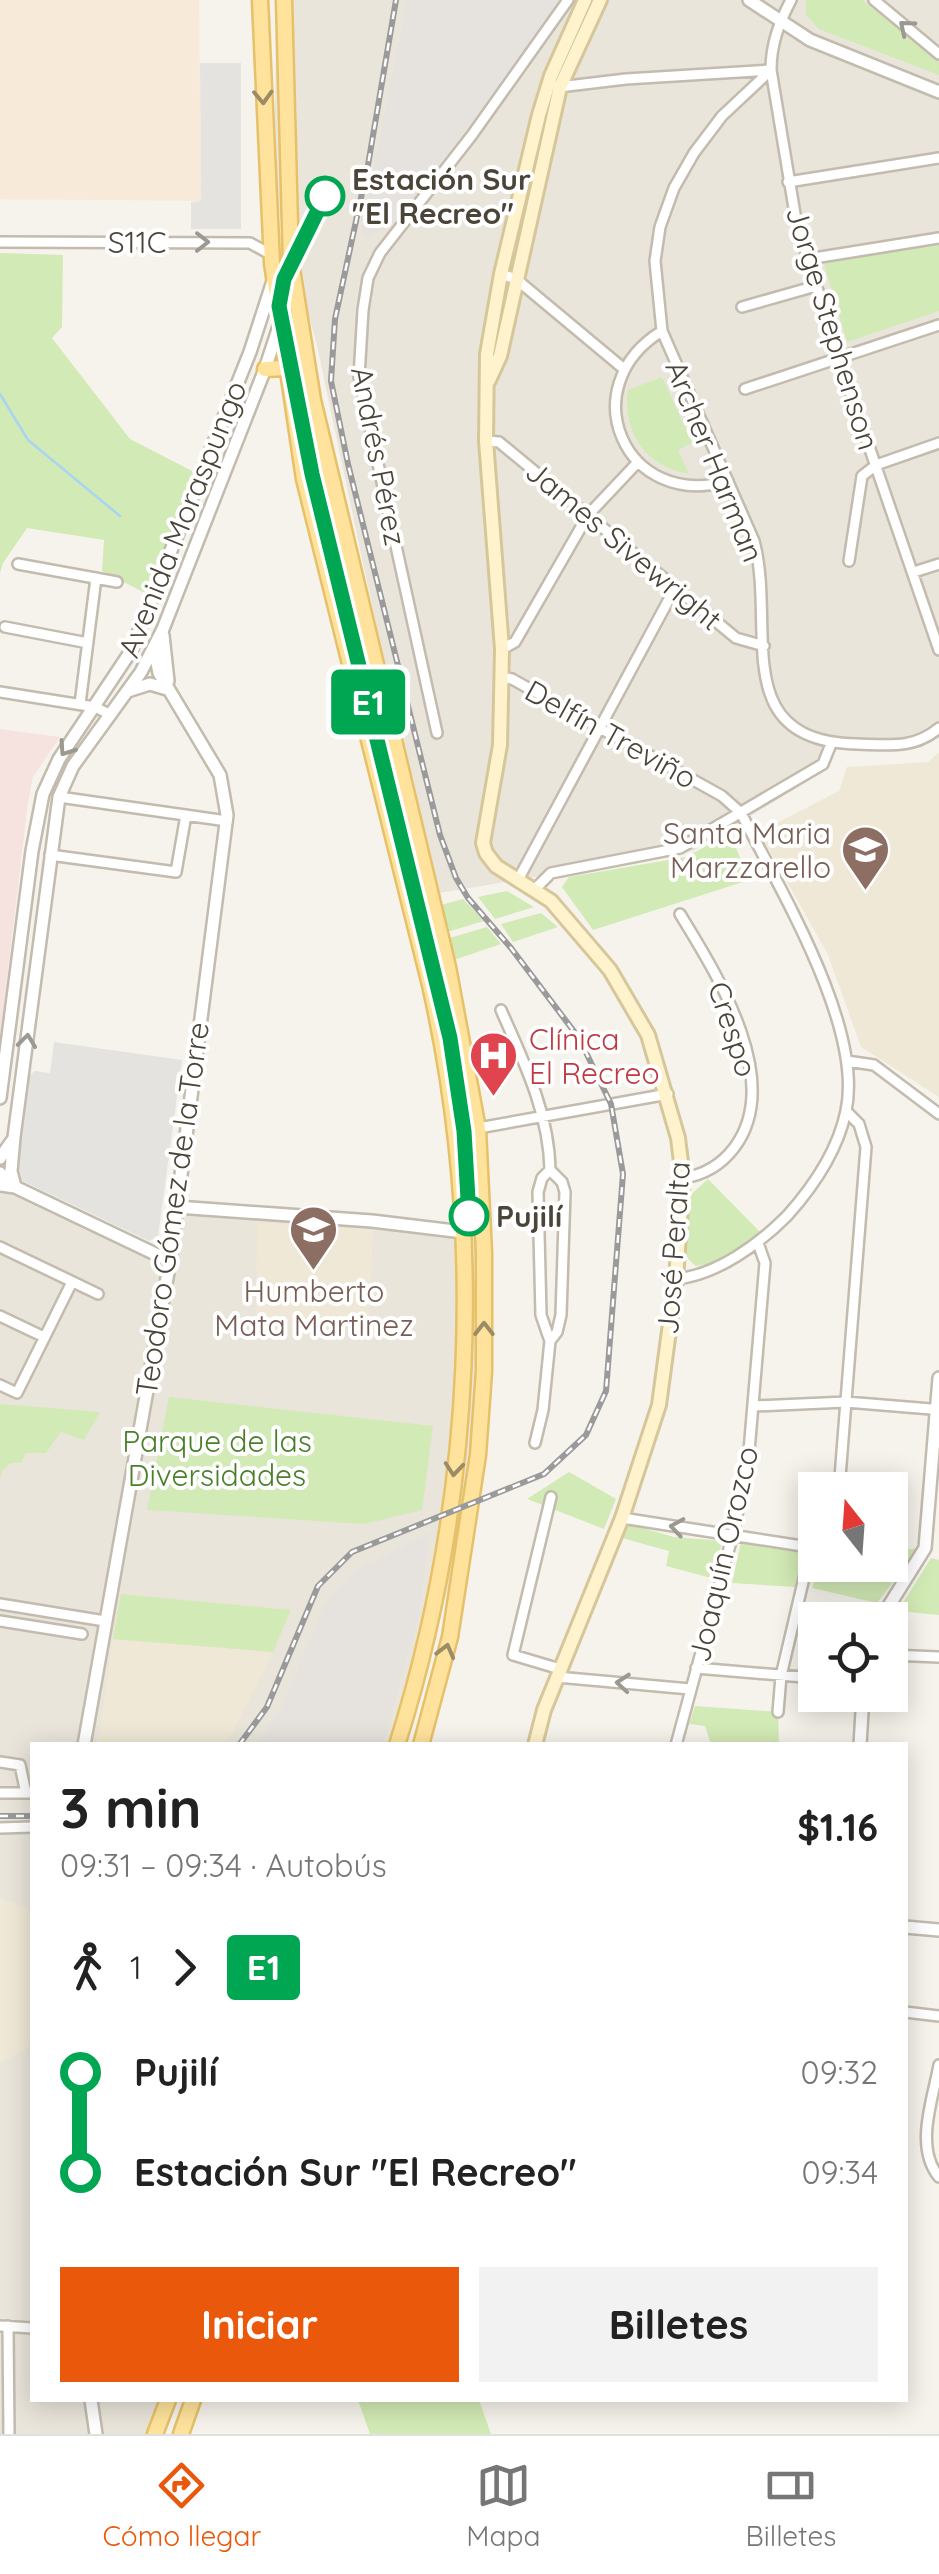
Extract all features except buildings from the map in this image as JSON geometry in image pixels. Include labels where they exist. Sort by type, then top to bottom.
[{"type":"main road","points":[[260,0],[274,278],[304,479],[430,985],[456,1132],[465,1347],[454,1473],[427,1637],[399,1742]]},
{"type":"main road","points":[[284,0],[294,284],[326,466],[448,967],[478,1129],[484,1253],[484,1371],[478,1456],[450,1637],[422,1742]]},
{"type":"main road","name":"José Peralta","points":[[536,1742],[559,1673],[622,1518],[660,1405],[676,1278],[683,1178],[668,1094],[648,1035],[610,970],[576,928],[535,888],[496,866],[483,842],[500,744],[502,650],[486,441],[486,354],[546,94],[586,0]]},
{"type":"main road","name":"José Peralta","points":[[488,382],[500,356],[560,87],[600,0]]},
{"type":"main road","points":[[265,369],[286,368]]},
{"type":"main road","points":[[154,2434],[167,2402]]},
{"type":"main road","points":[[181,2434],[192,2402]]},
{"type":"street","name":"Andrés Pérez","points":[[437,733],[359,377],[368,278],[380,253],[472,135],[568,0]]},
{"type":"street","points":[[749,0],[810,40],[939,92]]},
{"type":"street","name":"Jorge Stephenson","points":[[791,0],[770,52],[788,182],[839,359],[939,650]]},
{"type":"street","points":[[879,2],[939,54]]},
{"type":"street","points":[[546,94],[560,87],[626,79],[771,70]]},
{"type":"street","name":"Archer Harman","points":[[771,70],[722,116],[674,188],[660,227],[655,261],[662,331],[754,540],[760,562],[767,693],[779,715],[798,732],[831,744],[904,745],[925,740],[939,728]]},
{"type":"street","points":[[788,182],[939,158]]},
{"type":"street","points":[[808,259],[939,238]]},
{"type":"street","name":"S11C","points":[[0,242],[250,243],[272,255]]},
{"type":"street","points":[[502,274],[516,278],[624,369]]},
{"type":"street","name":"Avenida Moraspungo","points":[[0,1098],[38,814],[59,759],[132,651],[250,352],[274,278]]},
{"type":"street","name":"Avenida Moraspungo","points":[[14,1187],[14,1137],[59,797],[73,766],[154,649],[265,369],[294,284]]},
{"type":"street","points":[[742,308],[816,286]]},
{"type":"street","points":[[745,390],[939,325]]},
{"type":"street","points":[[662,331],[647,341],[624,369],[615,401],[620,434],[650,473],[696,487],[728,480]]},
{"type":"street","name":"James Sivewright","points":[[486,441],[499,442],[736,638],[764,646]]},
{"type":"street","points":[[850,560],[862,476],[876,465],[939,444]]},
{"type":"street","points":[[502,650],[516,642],[588,515],[638,462]]},
{"type":"street","points":[[18,564],[117,582]]},
{"type":"street","points":[[914,572],[939,564]]},
{"type":"street","points":[[80,704],[96,578]]},
{"type":"street","points":[[519,878],[676,588]]},
{"type":"street","points":[[5,628],[88,643]]},
{"type":"street","name":"Teodoro Gómez de la Torre","points":[[163,629],[170,688]]},
{"type":"street","name":"Teodoro Gómez de la Torre","points":[[85,1742],[170,1262],[227,821],[220,775],[155,664],[154,649]]},
{"type":"street","name":"Delfín Treviño","points":[[501,676],[722,796],[741,813],[814,957],[847,1062],[846,1111],[827,1161],[812,1185],[758,1243],[701,1274],[676,1278]]},
{"type":"street","points":[[128,691],[150,684],[170,688]]},
{"type":"street","points":[[0,692],[95,707],[111,715]]},
{"type":"street","points":[[535,888],[552,873],[680,848],[823,764],[831,744]]},
{"type":"street","points":[[59,797],[227,821]]},
{"type":"street","points":[[50,855],[176,872],[186,815]]},
{"type":"street","name":"Crespo","points":[[680,914],[730,1004],[752,1084],[746,1127],[730,1153],[710,1170],[683,1178]]},
{"type":"street","points":[[502,1010],[543,1116],[550,1170],[562,1182],[565,1192],[561,1314],[550,1341],[543,1410],[535,1443]]},
{"type":"street","points":[[847,1062],[874,1065],[939,1114]]},
{"type":"street","points":[[456,1132],[668,1094]]},
{"type":"street","points":[[840,1472],[866,1147],[860,1124],[846,1111]]},
{"type":"street","name":"Avenida Moraspungo","points":[[0,1158],[14,1137]]},
{"type":"street","points":[[550,1170],[542,1178],[538,1192],[541,1315],[550,1341]]},
{"type":"street","points":[[0,1173],[14,1187],[170,1262]]},
{"type":"street","points":[[0,1186],[14,1187]]},
{"type":"street","points":[[177,1207],[463,1232]]},
{"type":"street","name":"Joaquín Orozco","points":[[677,1742],[733,1534],[748,1463],[765,1263],[758,1243]]},
{"type":"street","points":[[0,1248],[98,1294]]},
{"type":"street","points":[[0,1385],[16,1393],[72,1282]]},
{"type":"street","points":[[0,1316],[44,1337]]},
{"type":"street","points":[[891,1602],[925,1548],[939,1378]]},
{"type":"street","points":[[754,1406],[846,1402],[931,1409]]},
{"type":"street","points":[[551,1496],[513,1654],[559,1673],[690,1689]]},
{"type":"street","points":[[622,1518],[798,1545]]},
{"type":"street","points":[[778,1712],[781,1676],[804,1582]]},
{"type":"street","points":[[0,1604],[105,1621]]},
{"type":"street","points":[[0,1621],[82,1634]]},
{"type":"street","points":[[908,1656],[939,1657]]},
{"type":"street","points":[[696,1668],[798,1677]]},
{"type":"street","points":[[860,1742],[862,1712]]},
{"type":"street","points":[[0,1762],[20,1765],[30,1793],[0,1793]]},
{"type":"street","points":[[0,1828],[30,1827]]},
{"type":"street","points":[[908,1927],[939,1930]]},
{"type":"street","points":[[908,2012],[939,2016]]},
{"type":"street","points":[[939,2065],[926,2140],[928,2158],[939,2177]]},
{"type":"street","points":[[10,2434],[4,2326],[30,2328]]},
{"type":"street","points":[[90,2402],[98,2434]]},
{"type":"shaded area","points":[[0,0],[199,0],[201,201],[0,199]]},
{"type":"shaded area","points":[[276,0],[939,0],[939,733],[921,748],[835,749],[828,769],[693,851],[433,894],[316,341],[274,195]]},
{"type":"shaded area","points":[[407,0],[566,0],[393,223],[368,237],[361,233]]},
{"type":"shaded area","points":[[200,63],[241,63],[241,229],[191,229],[191,202],[201,201]]},
{"type":"shaded area","points":[[0,729],[60,737],[33,777],[28,802],[0,1038]]},
{"type":"shaded area","name":"Santa Maria Marzzarello","points":[[939,752],[939,1097],[861,1047],[828,955],[759,832],[839,791],[847,767],[928,762]]},
{"type":"shaded area","points":[[54,1042],[182,1060],[158,1236],[149,1241],[16,1178],[25,1090],[35,1071],[50,1073]]},
{"type":"shaded area","points":[[0,1176],[169,1256],[172,1208],[463,1228],[477,1203],[480,1479],[403,1742],[30,1742],[30,2402],[176,2402],[168,2427],[160,2434],[0,2434]]},
{"type":"shaded area","name":"Humberto Mata Martinez","points":[[257,1222],[373,1230],[369,1329],[256,1316]]},
{"type":"shaded area","points":[[430,1532],[418,1618],[384,1742],[258,1742],[281,1709],[323,1608],[350,1574]]},
{"type":"shaded area","points":[[113,1639],[273,1652],[230,1737],[223,1742],[98,1742]]},
{"type":"shaded area","points":[[0,1898],[30,1910],[30,2047],[0,2063]]},
{"type":"green space","points":[[806,0],[862,0],[939,62],[939,75],[819,29],[806,15]]},
{"type":"green space","points":[[939,243],[939,311],[847,342],[824,264]]},
{"type":"green space","points":[[0,253],[63,255],[62,327],[52,338],[130,439],[196,473],[145,593],[102,571],[104,540],[27,528],[0,573]]},
{"type":"green space","points":[[662,377],[692,443],[678,450],[689,474],[660,464],[649,455],[629,420],[628,390]]},
{"type":"green space","points":[[730,833],[749,880],[593,930],[562,887],[569,877],[686,857]]},
{"type":"green space","points":[[507,891],[534,907],[495,919],[478,897]]},
{"type":"green space","points":[[463,899],[484,921],[444,933],[441,905]]},
{"type":"green space","points":[[541,913],[558,927],[513,942],[501,924]]},
{"type":"green space","points":[[487,927],[501,944],[451,961],[446,939]]},
{"type":"green space","points":[[708,1179],[763,1235],[708,1264],[696,1266],[685,1253],[683,1226],[687,1198]]},
{"type":"green space","name":"Parque de las Diversidades","points":[[169,1397],[433,1426],[422,1510],[364,1524],[147,1510]]},
{"type":"green space","points":[[0,1404],[100,1412],[84,1440],[61,1432],[46,1453],[26,1453],[21,1463],[11,1463],[2,1471],[0,1480]]},
{"type":"green space","points":[[569,1472],[616,1499],[604,1529],[527,1499]]},
{"type":"green space","points":[[628,1524],[674,1537],[723,1541],[711,1578],[666,1566],[669,1551],[622,1538]]},
{"type":"green space","points":[[741,1542],[798,1551],[796,1587],[732,1583]]},
{"type":"green space","points":[[919,1548],[908,1562],[908,1550]]},
{"type":"green space","points":[[931,1558],[939,1560],[939,1615],[908,1612],[908,1602],[904,1602]]},
{"type":"green space","points":[[814,1582],[893,1582],[878,1602],[812,1588]]},
{"type":"green space","points":[[121,1594],[291,1610],[273,1652],[113,1639]]},
{"type":"green space","points":[[695,1706],[778,1712],[779,1742],[710,1742],[705,1726],[689,1724]]},
{"type":"green space","points":[[359,2402],[480,2402],[491,2434],[370,2434]]},
{"type":"waterway","points":[[0,394],[28,440],[120,516]]},
{"type":"railway","points":[[241,1742],[267,1707],[318,1586],[352,1552],[544,1474],[586,1435],[606,1391],[623,1174],[611,1104],[579,1038],[456,878],[440,835],[331,381],[335,319],[368,165],[396,0]]},
{"type":"railway","points":[[0,1816],[30,1816]]},
{"type":"bus line","name":"E1","points":[[325,196],[284,279],[279,306],[312,474],[450,1038],[464,1131],[469,1216]]},
{"type":"place","name":"Estación Sur \"El Recreo\"","points":[[325,196]]},
{"type":"place","name":"Santa Maria Marzzarello","points":[[866,892]]},
{"type":"place","name":"Clínica El Recreo","points":[[494,1098]]},
{"type":"place","name":"Pujilí","points":[[469,1216]]},
{"type":"place","name":"Humberto Mata Martinez","points":[[314,1272]]}]
